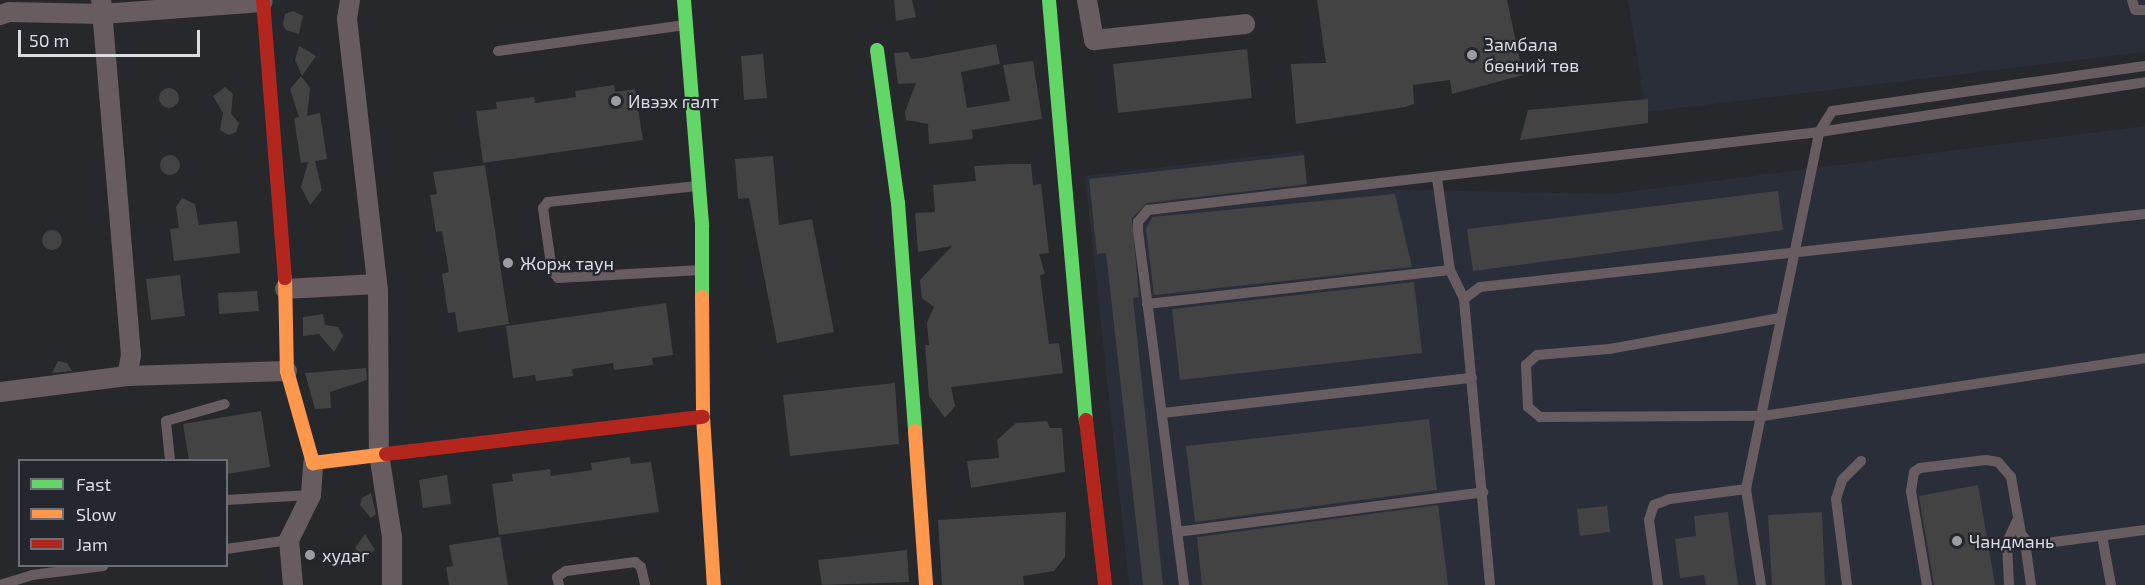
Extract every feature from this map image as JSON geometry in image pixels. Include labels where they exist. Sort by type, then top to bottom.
[{"type":"street","points":[[350,0],[347,20],[377,284],[378,454],[392,537],[392,585]]},
{"type":"street","points":[[684,0],[699,186],[703,417],[714,585]]},
{"type":"street","points":[[1049,0],[1077,344],[1105,585]]},
{"type":"street","points":[[1087,0],[1094,40],[1245,24]]},
{"type":"street","points":[[0,15],[9,12],[101,7],[263,1],[285,289],[287,371],[314,463],[311,495],[289,540],[293,585]]},
{"type":"street","points":[[101,7],[131,355],[127,376]]},
{"type":"street","points":[[877,50],[898,203],[926,585]]},
{"type":"street","points":[[285,289],[377,284]]},
{"type":"street","points":[[0,392],[127,376],[287,371]]},
{"type":"street","points":[[314,463],[703,417]]},
{"type":"lane","points":[[2132,0],[2135,10],[2145,10]]},
{"type":"lane","points":[[498,51],[686,25]]},
{"type":"lane","points":[[1761,585],[1746,489],[1763,416],[1780,318],[1819,132],[1832,111],[2145,66]]},
{"type":"lane","points":[[1184,585],[1138,229],[1138,222],[1148,210],[1819,132],[2145,82]]},
{"type":"lane","points":[[1437,178],[1450,270],[1464,298],[1490,585]]},
{"type":"lane","points":[[699,186],[548,202],[543,208],[552,272],[558,278],[702,270]]},
{"type":"lane","points":[[1464,298],[1480,287],[2145,214]]},
{"type":"lane","points":[[1148,304],[1450,270]]},
{"type":"lane","points":[[1780,318],[1609,349],[1537,355],[1526,366],[1528,407],[1540,417],[1763,416],[2145,358]]},
{"type":"lane","points":[[1163,413],[1472,378]]},
{"type":"lane","points":[[170,459],[166,420],[225,404]]},
{"type":"lane","points":[[1928,585],[1911,491],[1914,472],[1920,468],[1986,460],[1998,462],[2011,477],[2017,520],[2025,542],[2031,585]]},
{"type":"lane","points":[[1847,585],[1836,499],[1842,480],[1861,461]]},
{"type":"lane","points":[[1658,585],[1648,520],[1654,506],[1670,499],[1746,489]]},
{"type":"lane","points":[[1177,532],[1483,492]]},
{"type":"lane","points":[[228,500],[311,495]]},
{"type":"lane","points":[[2009,585],[2006,553],[2017,520]]},
{"type":"lane","points":[[2025,542],[2031,545],[2145,530]]},
{"type":"lane","points":[[2102,536],[2111,585]]},
{"type":"lane","points":[[228,549],[289,540]]},
{"type":"lane","points":[[559,585],[557,577],[566,571],[635,562],[641,567],[645,585]]},
{"type":"lane","points":[[0,585],[32,575],[95,567]]},
{"type":"shaded area","points":[[1628,0],[2145,0],[2145,52],[1646,112]]},
{"type":"shaded area","points":[[2145,126],[2145,585],[1129,585],[1085,176],[1303,151],[1307,188],[1611,194]]},
{"type":"building","points":[[894,0],[912,0],[916,17],[896,21]]},
{"type":"building","points":[[1317,0],[1507,0],[1523,75],[1452,94],[1450,80],[1413,85],[1414,104],[1405,107],[1296,124],[1291,64],[1326,63]]},
{"type":"building","points":[[293,11],[303,16],[299,34],[286,30],[283,24],[285,14]]},
{"type":"building","points":[[996,44],[1000,64],[961,72],[967,108],[1010,101],[1003,65],[1033,61],[1042,119],[972,130],[973,139],[929,144],[928,124],[906,120],[905,112],[916,83],[898,84],[894,53],[908,52],[911,59]]},
{"type":"building","points":[[299,46],[316,56],[302,76],[295,60]]},
{"type":"building","points":[[1247,49],[1252,98],[1118,113],[1113,64]]},
{"type":"building","points":[[763,54],[767,98],[744,100],[741,56]]},
{"type":"building","points":[[301,76],[310,88],[307,116],[320,113],[327,159],[315,161],[322,190],[310,205],[301,187],[308,162],[301,163],[294,118],[299,117],[290,89]]},
{"type":"building","points":[[614,85],[615,92],[635,89],[643,140],[483,163],[476,111],[497,109],[496,102],[534,97],[535,103],[576,97],[575,91]]},
{"type":"building","points":[[225,87],[233,94],[231,114],[239,123],[236,132],[229,135],[220,130],[223,113],[213,96]]},
{"type":"building","points":[[169,88],[176,91],[179,98],[176,105],[169,108],[162,105],[159,98],[162,91]]},
{"type":"building","points":[[1648,99],[1648,123],[1520,140],[1528,110]]},
{"type":"building","points":[[170,155],[177,158],[180,165],[177,172],[170,175],[163,172],[160,165],[163,158]]},
{"type":"building","points":[[1304,155],[1307,184],[1147,203],[1132,218],[1139,297],[1133,298],[1163,585],[1143,585],[1106,253],[1097,254],[1089,179]]},
{"type":"building","points":[[773,156],[779,225],[812,219],[834,332],[777,343],[749,198],[738,199],[735,159]]},
{"type":"building","points":[[1031,164],[1033,185],[1041,184],[1049,253],[1039,254],[1045,274],[1040,275],[1049,344],[1059,343],[1063,373],[951,387],[955,406],[945,418],[929,396],[925,345],[929,345],[927,323],[934,307],[922,298],[920,280],[952,246],[918,252],[915,213],[935,212],[933,185],[976,181],[974,166]]},
{"type":"building","points":[[485,165],[509,324],[458,332],[455,312],[448,313],[442,274],[449,272],[442,231],[436,232],[430,195],[437,194],[433,172]]},
{"type":"building","points":[[1778,191],[1783,230],[1473,271],[1467,229]]},
{"type":"building","points":[[1395,194],[1412,267],[1154,295],[1146,229],[1152,217]]},
{"type":"building","points":[[182,198],[195,204],[199,225],[237,221],[240,253],[174,261],[170,229],[179,228],[176,207]]},
{"type":"building","points":[[52,230],[59,233],[62,240],[59,247],[52,250],[45,247],[42,240],[45,233]]},
{"type":"building","points":[[180,275],[185,316],[151,320],[146,279]]},
{"type":"building","points":[[1414,282],[1422,353],[1180,380],[1172,309]]},
{"type":"building","points":[[257,291],[259,311],[219,314],[218,293]]},
{"type":"building","points":[[666,303],[673,355],[652,358],[653,365],[614,370],[613,363],[572,369],[573,376],[536,381],[535,375],[513,378],[506,326]]},
{"type":"building","points":[[323,314],[325,325],[338,327],[343,336],[334,352],[319,334],[303,336],[303,317]]},
{"type":"building","points":[[58,361],[67,363],[72,371],[52,373]]},
{"type":"building","points":[[366,368],[367,380],[330,392],[331,408],[315,409],[305,373]]},
{"type":"building","points":[[895,383],[899,444],[790,456],[783,395]]},
{"type":"building","points":[[261,411],[270,467],[228,474],[228,459],[189,459],[183,424]]},
{"type":"building","points":[[1429,419],[1437,490],[1195,522],[1186,446]]},
{"type":"building","points":[[1047,421],[1050,428],[1062,428],[1065,472],[971,488],[967,461],[999,458],[997,440],[1016,423]]},
{"type":"building","points":[[630,457],[631,464],[651,462],[659,512],[499,535],[492,484],[513,481],[512,474],[550,469],[551,476],[592,470],[591,463]]},
{"type":"building","points":[[447,475],[451,504],[423,508],[419,480]]},
{"type":"building","name":"Чандмань","points":[[1978,485],[1995,585],[1934,585],[1919,496]]},
{"type":"building","points":[[371,493],[376,514],[371,518],[360,505],[362,498]]},
{"type":"building","points":[[1438,505],[1448,585],[1202,585],[1197,537]]},
{"type":"building","points":[[1607,506],[1610,532],[1580,536],[1577,509]]},
{"type":"building","points":[[1066,512],[1065,557],[1054,571],[1023,576],[1024,585],[942,585],[938,520]]},
{"type":"building","points":[[1728,512],[1738,585],[1706,585],[1704,575],[1680,578],[1675,539],[1696,536],[1694,516]]},
{"type":"building","points":[[1822,512],[1825,585],[1772,585],[1768,515]]},
{"type":"building","points":[[365,534],[375,550],[365,559],[355,548]]},
{"type":"building","points":[[500,537],[508,585],[449,585],[446,567],[453,566],[449,545]]},
{"type":"building","points":[[907,550],[909,582],[822,585],[818,560]]},
{"type":"traffic: fast","points":[[684,0],[702,226],[702,297]]},
{"type":"traffic: fast","points":[[1049,0],[1086,420]]},
{"type":"traffic: fast","points":[[877,50],[898,203],[915,431]]},
{"type":"traffic: slow","points":[[285,278],[287,371],[313,463],[386,454]]},
{"type":"traffic: slow","points":[[702,297],[703,417],[714,585]]},
{"type":"traffic: slow","points":[[915,431],[926,585]]},
{"type":"traffic: jam","points":[[263,0],[285,278]]},
{"type":"traffic: jam","points":[[386,454],[703,417]]},
{"type":"traffic: jam","points":[[1086,420],[1105,585]]},
{"type":"place","name":"Замбала бөөний төв","points":[[1472,55]]},
{"type":"place","name":"Ивээх галт","points":[[616,101]]},
{"type":"place","name":"Жорж таун","points":[[508,263]]},
{"type":"place","name":"Чандмань","points":[[1957,541]]},
{"type":"place","name":"худаг","points":[[310,555]]}]
